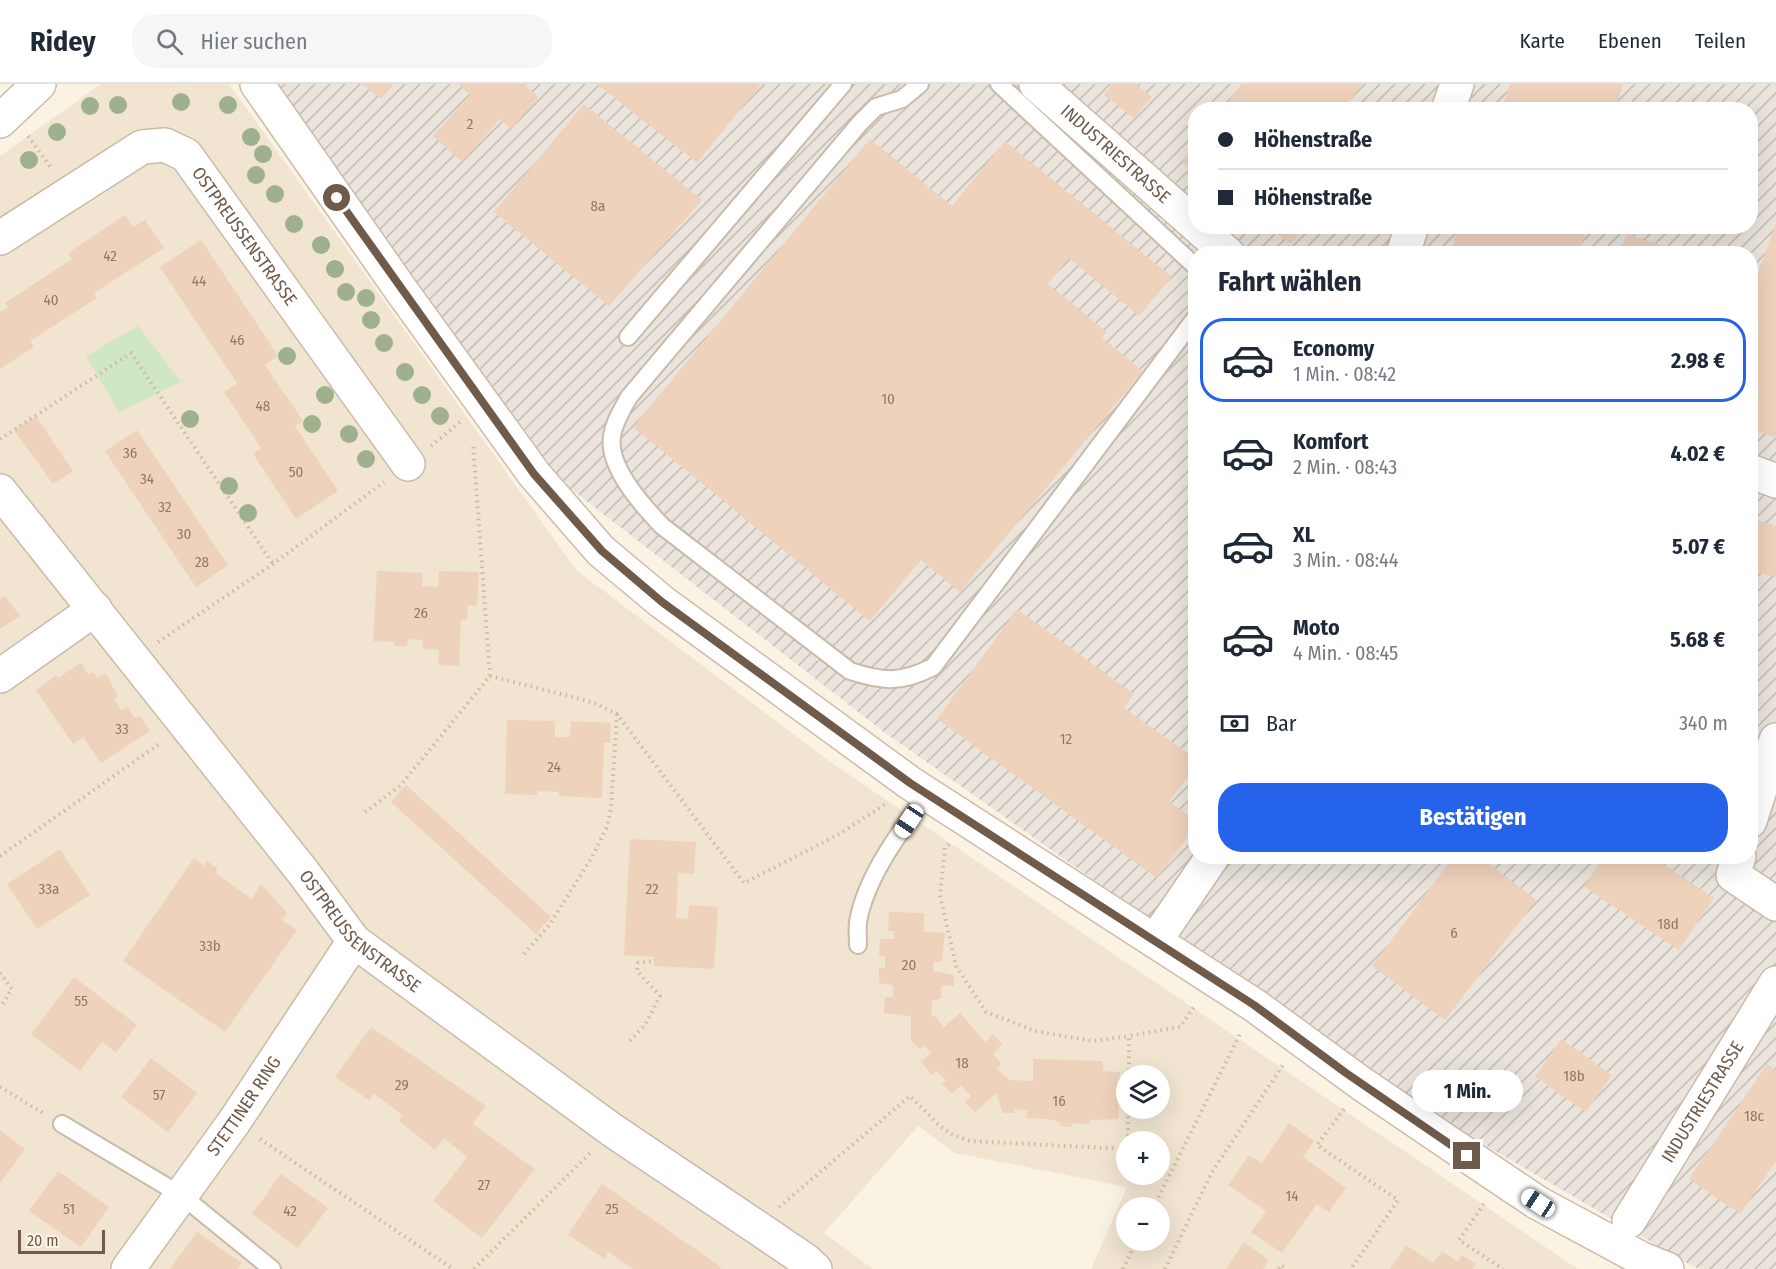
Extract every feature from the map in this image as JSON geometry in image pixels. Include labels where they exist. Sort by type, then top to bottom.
[{"type":"street","points":[[5,117],[39,84]]},
{"type":"street","points":[[257,84],[401,290],[478,409],[602,551],[662,602],[919,789],[1254,1005],[1362,1084],[1538,1203],[1642,1259],[1666,1269]]},
{"type":"street","name":"INDUSTRIESTRASSE","points":[[1036,84],[1188,219]]},
{"type":"street","points":[[1451,102],[1457,84]]},
{"type":"street","name":"OSTPREUSSENSTRASSE","points":[[0,238],[142,147],[165,144],[186,155],[408,464]]},
{"type":"street","name":"INDUSTRIESTRASSE","points":[[1205,234],[1219,246]]},
{"type":"street","points":[[1758,474],[1776,481]]},
{"type":"street","name":"OSTPREUSSENSTRASSE","points":[[0,491],[303,872],[354,941],[612,1130],[815,1269]]},
{"type":"street","points":[[0,676],[95,609]]},
{"type":"street","points":[[1758,796],[1776,740]]},
{"type":"street","points":[[1155,941],[1208,864]]},
{"type":"street","points":[[1736,864],[1733,875],[1776,904]]},
{"type":"street","name":"STETTINER RING","points":[[128,1269],[234,1122],[354,941]]},
{"type":"street","name":"INDUSTRIESTRASSE","points":[[1629,1221],[1776,983]]},
{"type":"lane","points":[[628,337],[843,84]]},
{"type":"lane","points":[[920,84],[902,99],[876,107],[860,123],[629,398],[616,419],[611,439],[615,459],[638,501],[662,526],[850,671],[873,679],[892,681],[914,676],[933,667],[1188,328]]},
{"type":"lane","points":[[999,84],[1188,260]]},
{"type":"lane","points":[[858,945],[858,923],[866,893],[919,789]]},
{"type":"lane","points":[[62,1124],[181,1195],[272,1269]]},
{"type":"path","points":[[5,117],[70,194]]},
{"type":"path","points":[[0,439],[131,353],[273,564]]},
{"type":"path","points":[[134,658],[273,564],[478,409]]},
{"type":"path","points":[[365,812],[400,786],[490,676],[478,409]]},
{"type":"path","points":[[490,676],[592,702],[617,714],[744,883],[841,833],[899,794],[919,789]]},
{"type":"path","points":[[524,954],[550,924],[592,857],[607,827],[611,808],[617,714]]},
{"type":"path","points":[[0,856],[186,725]]},
{"type":"path","points":[[952,841],[945,847],[940,895],[956,966],[986,1012],[1035,1031],[1092,1041],[1130,1036],[1180,1027],[1214,979]]},
{"type":"path","points":[[630,1041],[645,1025],[660,996],[637,971],[638,963],[654,961]]},
{"type":"path","points":[[0,973],[12,989],[0,1008]]},
{"type":"path","points":[[1158,1197],[1254,1005]]},
{"type":"path","points":[[1129,1065],[1130,1036]]},
{"type":"path","points":[[1166,1269],[1212,1172],[1299,1040]]},
{"type":"path","points":[[1351,1269],[1398,1200],[1317,1145],[1362,1084]]},
{"type":"path","points":[[0,1087],[62,1124]]},
{"type":"path","points":[[755,1226],[910,1096],[940,1126],[951,1134],[970,1140],[1116,1148]]},
{"type":"path","points":[[234,1122],[453,1269]]},
{"type":"path","points":[[474,1269],[612,1130]]},
{"type":"path","points":[[1483,1207],[1459,1240],[1503,1269]]},
{"type":"path","points":[[1123,1269],[1132,1251]]},
{"type":"path","points":[[1279,1269],[1281,1265],[1287,1269]]},
{"type":"shaded area","points":[[101,84],[229,84],[576,570],[829,761],[1578,1269],[1091,1269],[1116,1212],[1116,1251],[1170,1251],[1170,1197],[1123,1197],[1127,1187],[1117,1185],[1170,1185],[1170,1131],[1116,1131],[1116,1185],[955,1153],[918,1126],[824,1233],[873,1269],[0,1269],[0,156]]},
{"type":"shaded area","points":[[274,84],[1776,84],[1776,1269],[1702,1269],[1694,1267],[1396,1093],[884,732],[548,471]]},
{"type":"green space","points":[[138,326],[181,382],[119,412],[86,356]]},
{"type":"building","points":[[362,84],[394,84],[381,99]]},
{"type":"building","points":[[458,84],[524,84],[539,97],[511,129],[500,119],[462,162],[433,136],[470,95]]},
{"type":"building","points":[[597,84],[761,84],[697,163]]},
{"type":"building","points":[[1112,84],[1136,84],[1152,97],[1134,118],[1104,95]]},
{"type":"building","points":[[1241,84],[1362,84],[1349,102],[1228,102]]},
{"type":"building","points":[[1510,84],[1623,84],[1617,102],[1504,102]]},
{"type":"building","points":[[584,104],[702,200],[609,306],[494,212]]},
{"type":"building","points":[[870,139],[952,206],[1005,141],[1172,277],[1139,316],[1069,258],[1048,284],[1107,332],[1102,338],[1143,371],[960,592],[921,560],[870,621],[633,427]]},
{"type":"building","points":[[1188,154],[1188,166],[1182,162]]},
{"type":"building","points":[[125,215],[133,227],[145,220],[164,248],[94,293],[97,298],[30,341],[34,347],[0,369],[0,312],[8,307],[5,303],[72,259],[68,253]]},
{"type":"building","points":[[1776,223],[1776,438],[1758,432],[1758,272]]},
{"type":"building","points":[[1278,234],[1299,234],[1291,244]]},
{"type":"building","points":[[1456,234],[1585,234],[1581,246],[1453,246]]},
{"type":"building","points":[[1627,234],[1664,246],[1623,246]]},
{"type":"building","points":[[201,240],[278,356],[265,365],[303,421],[295,426],[338,491],[296,519],[253,454],[261,448],[224,392],[237,383],[160,267]]},
{"type":"building","points":[[36,416],[73,471],[53,484],[14,430]]},
{"type":"building","points":[[137,430],[228,565],[196,587],[105,451]]},
{"type":"building","points":[[1758,521],[1776,526],[1776,577],[1758,572]]},
{"type":"building","points":[[377,571],[423,573],[422,586],[438,587],[439,571],[479,572],[477,606],[468,605],[467,620],[461,619],[459,666],[438,665],[439,650],[422,649],[423,640],[408,639],[407,646],[394,646],[394,642],[373,641]]},
{"type":"building","points":[[5,596],[20,616],[0,629],[0,599]]},
{"type":"building","points":[[1017,609],[1134,694],[1124,708],[1188,753],[1188,777],[1169,802],[1188,815],[1188,837],[1157,878],[937,719]]},
{"type":"building","points":[[81,663],[88,674],[93,672],[97,678],[106,673],[118,697],[114,699],[121,710],[128,707],[134,718],[140,716],[150,731],[101,763],[83,737],[73,744],[36,690],[56,675],[59,677]]},
{"type":"building","points":[[507,720],[555,721],[555,737],[570,737],[571,721],[611,723],[610,743],[604,743],[602,798],[559,796],[559,792],[537,791],[537,795],[505,794]]},
{"type":"building","points":[[406,785],[551,917],[536,934],[391,802]]},
{"type":"building","points":[[630,839],[696,842],[694,874],[678,873],[676,918],[688,919],[689,905],[718,907],[714,969],[654,966],[654,957],[624,955]]},
{"type":"building","points":[[60,849],[90,895],[37,929],[7,884]]},
{"type":"building","points":[[194,858],[204,866],[207,861],[218,869],[215,873],[252,899],[261,884],[287,913],[282,920],[297,930],[225,1032],[123,961]]},
{"type":"building","points":[[1448,864],[1489,864],[1536,900],[1445,1020],[1372,966]]},
{"type":"building","points":[[1599,864],[1663,864],[1714,898],[1679,950],[1584,887]]},
{"type":"building","points":[[889,912],[924,913],[924,932],[945,933],[942,961],[934,962],[933,971],[954,975],[954,986],[941,985],[941,998],[932,1001],[931,1016],[936,1017],[944,1027],[960,1013],[985,1042],[993,1034],[1002,1044],[993,1054],[1002,1064],[997,1069],[1009,1080],[1033,1081],[1033,1059],[1103,1061],[1103,1071],[1116,1072],[1116,1119],[1118,1119],[1090,1120],[1090,1124],[1071,1123],[1072,1127],[1060,1126],[1061,1123],[1049,1119],[1026,1118],[1027,1110],[1014,1109],[1014,1113],[1003,1113],[996,1093],[975,1112],[965,1102],[971,1096],[961,1085],[952,1094],[942,1084],[946,1080],[936,1071],[932,1075],[921,1062],[931,1053],[924,1046],[920,1049],[911,1041],[911,1016],[884,1013],[885,997],[893,997],[893,985],[879,983],[879,967],[885,968],[885,956],[879,956],[880,939],[894,939],[894,931],[888,931]]},
{"type":"building","points":[[74,977],[137,1025],[116,1053],[102,1042],[80,1071],[31,1034]]},
{"type":"building","points":[[371,1027],[486,1106],[473,1124],[535,1169],[482,1238],[433,1201],[467,1157],[444,1138],[435,1150],[398,1120],[403,1115],[374,1094],[369,1100],[335,1077]]},
{"type":"building","points":[[1561,1039],[1612,1075],[1586,1112],[1535,1077]]},
{"type":"building","points":[[151,1058],[197,1093],[168,1132],[121,1097]]},
{"type":"building","points":[[1767,1064],[1776,1070],[1776,1161],[1740,1214],[1689,1179]]},
{"type":"building","points":[[1289,1123],[1314,1141],[1303,1157],[1346,1188],[1329,1212],[1317,1204],[1282,1253],[1251,1232],[1266,1211],[1228,1185],[1249,1155],[1262,1163]]},
{"type":"building","points":[[0,1130],[25,1149],[0,1183]]},
{"type":"building","points":[[58,1171],[109,1207],[81,1247],[29,1211]]},
{"type":"building","points":[[281,1174],[328,1208],[298,1248],[252,1214]]},
{"type":"building","points":[[602,1184],[721,1267],[720,1269],[633,1269],[608,1252],[605,1259],[568,1235]]},
{"type":"building","points":[[197,1232],[242,1263],[237,1269],[170,1269]]},
{"type":"building","points":[[1244,1242],[1269,1260],[1263,1269],[1226,1269]]},
{"type":"building","points":[[1406,1245],[1433,1263],[1442,1251],[1458,1262],[1462,1255],[1476,1264],[1472,1269],[1390,1269]]},
{"type":"route","points":[[337,198],[534,474],[602,551],[662,602],[910,783],[1254,1005],[1299,1040],[1467,1156]]}]
